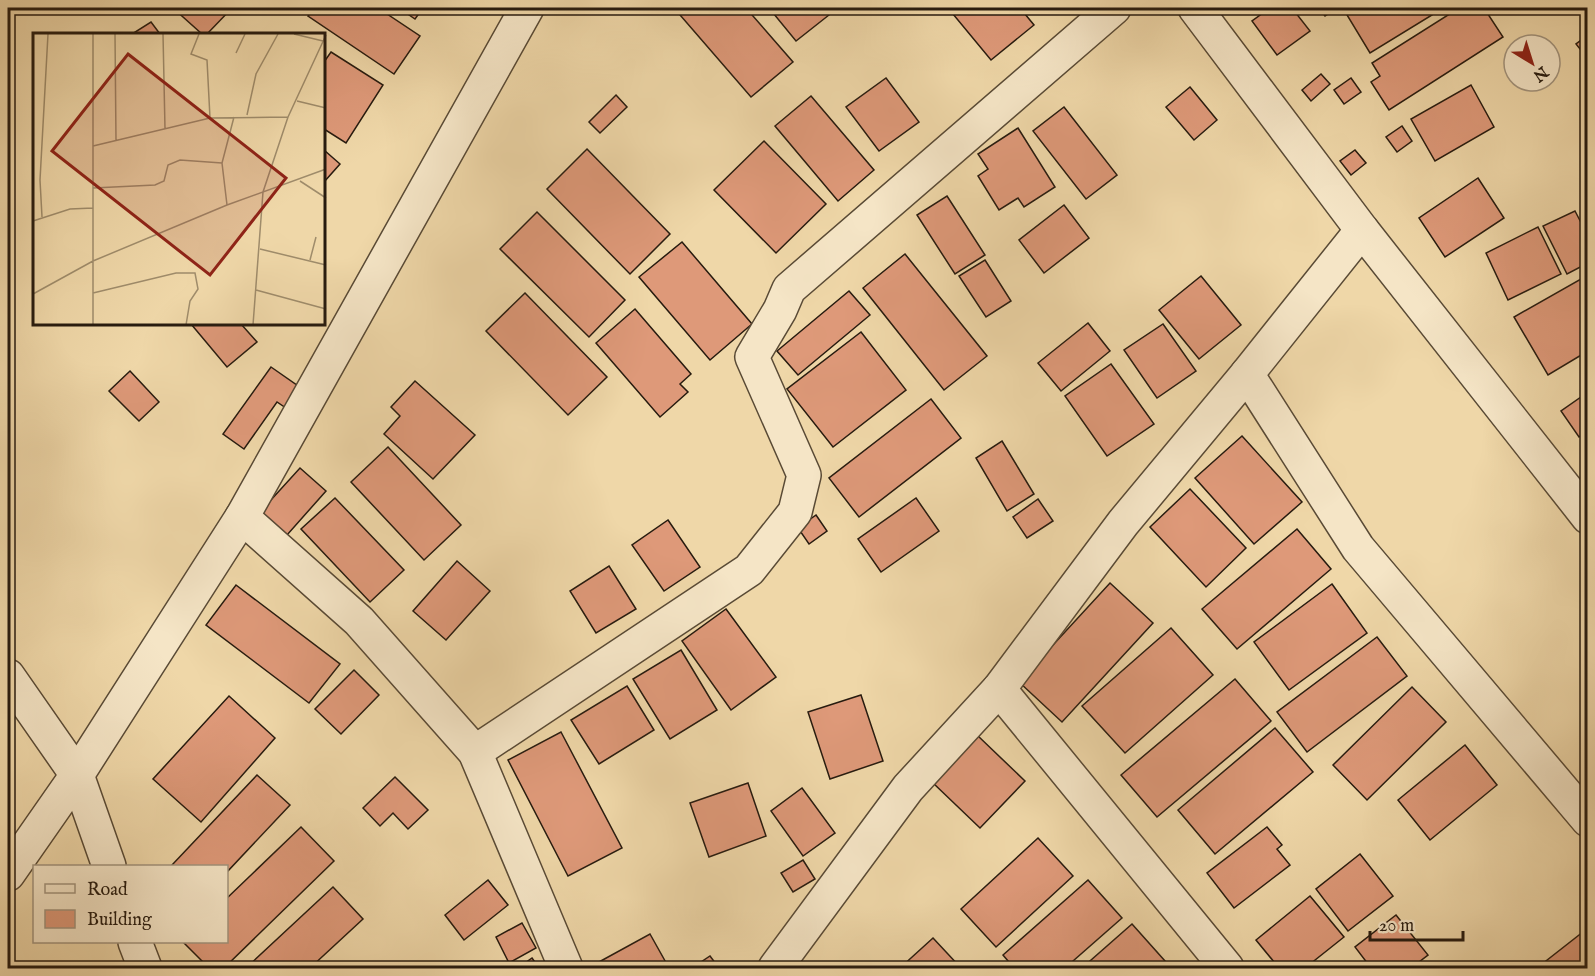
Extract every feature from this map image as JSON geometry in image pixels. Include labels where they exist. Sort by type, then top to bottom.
[{"type":"street","points":[[8,874],[77,775],[242,517],[527,8]]},
{"type":"street","points":[[475,752],[749,570],[795,512],[804,475],[753,357],[780,310],[789,289],[1114,8]]},
{"type":"street","points":[[1195,8],[1362,230],[1587,517]]},
{"type":"street","points":[[775,969],[908,788],[999,688],[1123,523],[1247,374],[1362,230]]},
{"type":"street","points":[[1247,374],[1358,548],[1587,820]]},
{"type":"street","points":[[242,517],[359,621],[475,752],[566,969]]},
{"type":"street","points":[[8,676],[77,775],[108,865]]},
{"type":"street","points":[[999,688],[1227,969]]},
{"type":"street","points":[[135,943],[145,969]]},
{"type":"building","points":[[173,8],[232,8],[208,33],[201,33]]},
{"type":"building","points":[[314,8],[378,8],[420,36],[394,74],[308,16]]},
{"type":"building","points":[[399,8],[423,8],[415,19]]},
{"type":"building","points":[[674,8],[746,8],[793,62],[751,97]]},
{"type":"building","points":[[769,8],[831,8],[834,11],[796,41]]},
{"type":"building","points":[[948,8],[1020,8],[1034,25],[991,60]]},
{"type":"building","points":[[1270,8],[1292,8],[1310,31],[1277,55],[1252,21]]},
{"type":"building","points":[[1319,8],[1337,8],[1325,16]]},
{"type":"building","points":[[1347,8],[1427,8],[1432,15],[1370,53],[1344,10]]},
{"type":"building","points":[[1459,8],[1484,8],[1502,35],[1502,38],[1389,110],[1371,82],[1380,76],[1372,63]]},
{"type":"building","points":[[151,22],[159,33],[134,33]]},
{"type":"building","points":[[1588,35],[1588,59],[1576,44]]},
{"type":"building","points":[[331,52],[383,85],[346,143],[326,130],[326,59]]},
{"type":"building","points":[[1321,74],[1330,84],[1311,101],[1302,90]]},
{"type":"building","points":[[886,78],[919,122],[879,151],[846,107]]},
{"type":"building","points":[[1351,78],[1361,92],[1344,104],[1334,90]]},
{"type":"building","points":[[1471,85],[1494,127],[1435,161],[1411,119]]},
{"type":"building","points":[[1190,87],[1217,120],[1194,140],[1166,107]]},
{"type":"building","points":[[616,95],[627,107],[600,133],[589,122]]},
{"type":"building","points":[[811,96],[874,170],[838,201],[775,126]]},
{"type":"building","points":[[1064,107],[1117,175],[1086,199],[1033,131]]},
{"type":"building","points":[[1402,126],[1412,141],[1397,152],[1386,137]]},
{"type":"building","points":[[1018,128],[1055,187],[1024,207],[1018,198],[999,210],[978,176],[988,169],[978,154]]},
{"type":"building","points":[[764,141],[826,204],[776,253],[714,190]]},
{"type":"building","points":[[587,149],[670,234],[630,274],[547,189]]},
{"type":"building","points":[[1355,150],[1366,163],[1351,175],[1340,161]]},
{"type":"building","points":[[326,152],[340,164],[326,180]]},
{"type":"building","points":[[1478,178],[1504,218],[1445,257],[1419,218]]},
{"type":"building","points":[[947,196],[985,255],[955,274],[917,215]]},
{"type":"building","points":[[1064,205],[1089,238],[1044,273],[1019,240]]},
{"type":"building","points":[[1575,211],[1588,236],[1588,263],[1567,274],[1543,226]]},
{"type":"building","points":[[537,212],[625,300],[589,337],[500,249]]},
{"type":"building","points":[[1538,227],[1561,274],[1508,300],[1486,253]]},
{"type":"building","points":[[682,242],[752,324],[710,360],[639,277]]},
{"type":"building","points":[[905,254],[987,356],[944,390],[863,288]]},
{"type":"building","points":[[985,260],[1011,301],[986,317],[959,276]]},
{"type":"building","points":[[1588,275],[1588,351],[1548,375],[1514,317]]},
{"type":"building","points":[[1201,276],[1241,325],[1199,359],[1159,310]]},
{"type":"building","points":[[849,291],[870,315],[798,375],[777,351]]},
{"type":"building","points":[[525,293],[607,377],[568,415],[486,331]]},
{"type":"building","points":[[635,309],[691,374],[680,384],[688,392],[660,417],[596,343]]},
{"type":"building","points":[[1088,323],[1110,351],[1061,391],[1038,363]]},
{"type":"building","points":[[1163,324],[1196,371],[1157,398],[1124,350]]},
{"type":"building","points":[[193,326],[243,326],[257,342],[227,367]]},
{"type":"building","points":[[861,332],[906,390],[833,447],[787,389]]},
{"type":"building","points":[[1111,364],[1154,424],[1107,456],[1065,396]]},
{"type":"building","points":[[271,367],[301,388],[286,408],[277,402],[244,449],[223,434]]},
{"type":"building","points":[[130,371],[159,402],[139,421],[109,391]]},
{"type":"building","points":[[415,381],[475,435],[433,479],[384,434],[400,416],[391,407]]},
{"type":"building","points":[[1581,397],[1588,406],[1588,431],[1579,437],[1561,411]]},
{"type":"building","points":[[931,399],[961,438],[859,517],[829,478]]},
{"type":"building","points":[[1242,436],[1302,502],[1254,544],[1195,478]]},
{"type":"building","points":[[1002,441],[1034,494],[1007,511],[976,458]]},
{"type":"building","points":[[388,447],[461,525],[424,560],[351,482]]},
{"type":"building","points":[[300,468],[326,491],[287,535],[260,512]]},
{"type":"building","points":[[1190,489],[1246,548],[1206,587],[1150,527]]},
{"type":"building","points":[[335,498],[404,570],[370,602],[301,529]]},
{"type":"building","points":[[916,498],[939,531],[881,572],[858,539]]},
{"type":"building","points":[[1038,499],[1053,521],[1027,538],[1013,517]]},
{"type":"building","points":[[816,515],[827,531],[809,544],[798,528]]},
{"type":"building","points":[[668,520],[700,567],[664,591],[632,545]]},
{"type":"building","points":[[1297,529],[1331,569],[1237,649],[1202,609]]},
{"type":"building","points":[[457,561],[490,591],[446,640],[413,611]]},
{"type":"building","points":[[609,566],[636,609],[596,633],[570,591]]},
{"type":"building","points":[[1110,583],[1153,623],[1062,722],[1019,682]]},
{"type":"building","points":[[1332,584],[1367,633],[1289,690],[1254,642]]},
{"type":"building","points":[[236,585],[340,664],[309,703],[206,625]]},
{"type":"building","points":[[726,609],[776,677],[731,710],[682,641]]},
{"type":"building","points":[[1171,628],[1213,675],[1125,753],[1082,706]]},
{"type":"building","points":[[1377,637],[1407,676],[1307,752],[1277,712]]},
{"type":"building","points":[[681,650],[717,710],[670,739],[633,679]]},
{"type":"building","points":[[354,670],[379,695],[341,734],[315,709]]},
{"type":"building","points":[[1235,679],[1271,721],[1157,817],[1121,775]]},
{"type":"building","points":[[627,686],[654,730],[599,764],[571,720]]},
{"type":"building","points":[[1412,687],[1446,722],[1367,800],[1333,765]]},
{"type":"building","points":[[861,695],[883,761],[830,779],[808,712]]},
{"type":"building","points":[[229,696],[275,738],[201,822],[153,779]]},
{"type":"building","points":[[1275,728],[1313,772],[1215,854],[1178,810]]},
{"type":"building","points":[[561,732],[622,848],[568,876],[508,760]]},
{"type":"building","points":[[977,735],[1025,781],[980,828],[932,782]]},
{"type":"building","points":[[1465,745],[1497,785],[1430,840],[1398,800]]},
{"type":"building","points":[[257,775],[290,805],[228,871],[228,865],[172,865]]},
{"type":"building","points":[[395,777],[428,810],[408,829],[393,813],[380,826],[363,808]]},
{"type":"building","points":[[748,783],[766,836],[709,857],[690,803]]},
{"type":"building","points":[[802,788],[835,833],[803,856],[771,811]]},
{"type":"building","points":[[301,827],[334,861],[224,968],[209,968],[184,943],[228,943],[228,897]]},
{"type":"building","points":[[1267,827],[1282,845],[1277,849],[1290,865],[1234,908],[1207,873]]},
{"type":"building","points":[[1038,838],[1073,876],[996,947],[961,909]]},
{"type":"building","points":[[1360,854],[1393,896],[1348,931],[1316,889]]},
{"type":"building","points":[[803,860],[815,879],[793,892],[781,873]]},
{"type":"building","points":[[488,880],[508,905],[464,940],[445,915]]},
{"type":"building","points":[[1088,880],[1122,918],[1065,968],[1014,968],[1003,955]]},
{"type":"building","points":[[333,887],[363,919],[310,968],[246,968]]},
{"type":"building","points":[[1310,896],[1344,937],[1305,968],[1279,968],[1256,940]]},
{"type":"building","points":[[1396,915],[1428,955],[1411,968],[1371,968],[1355,947]]},
{"type":"building","points":[[522,923],[536,948],[509,963],[496,937]]},
{"type":"building","points":[[1132,924],[1165,961],[1157,968],[1082,968]]},
{"type":"building","points":[[1588,928],[1588,968],[1537,968]]},
{"type":"building","points":[[650,934],[669,968],[588,968]]},
{"type":"building","points":[[933,938],[961,968],[900,968]]},
{"type":"building","points":[[710,956],[719,968],[692,968]]},
{"type":"building","points":[[532,958],[539,968],[518,968]]},
{"type":"building","points":[[1432,963],[1437,968],[1425,968]]}]
